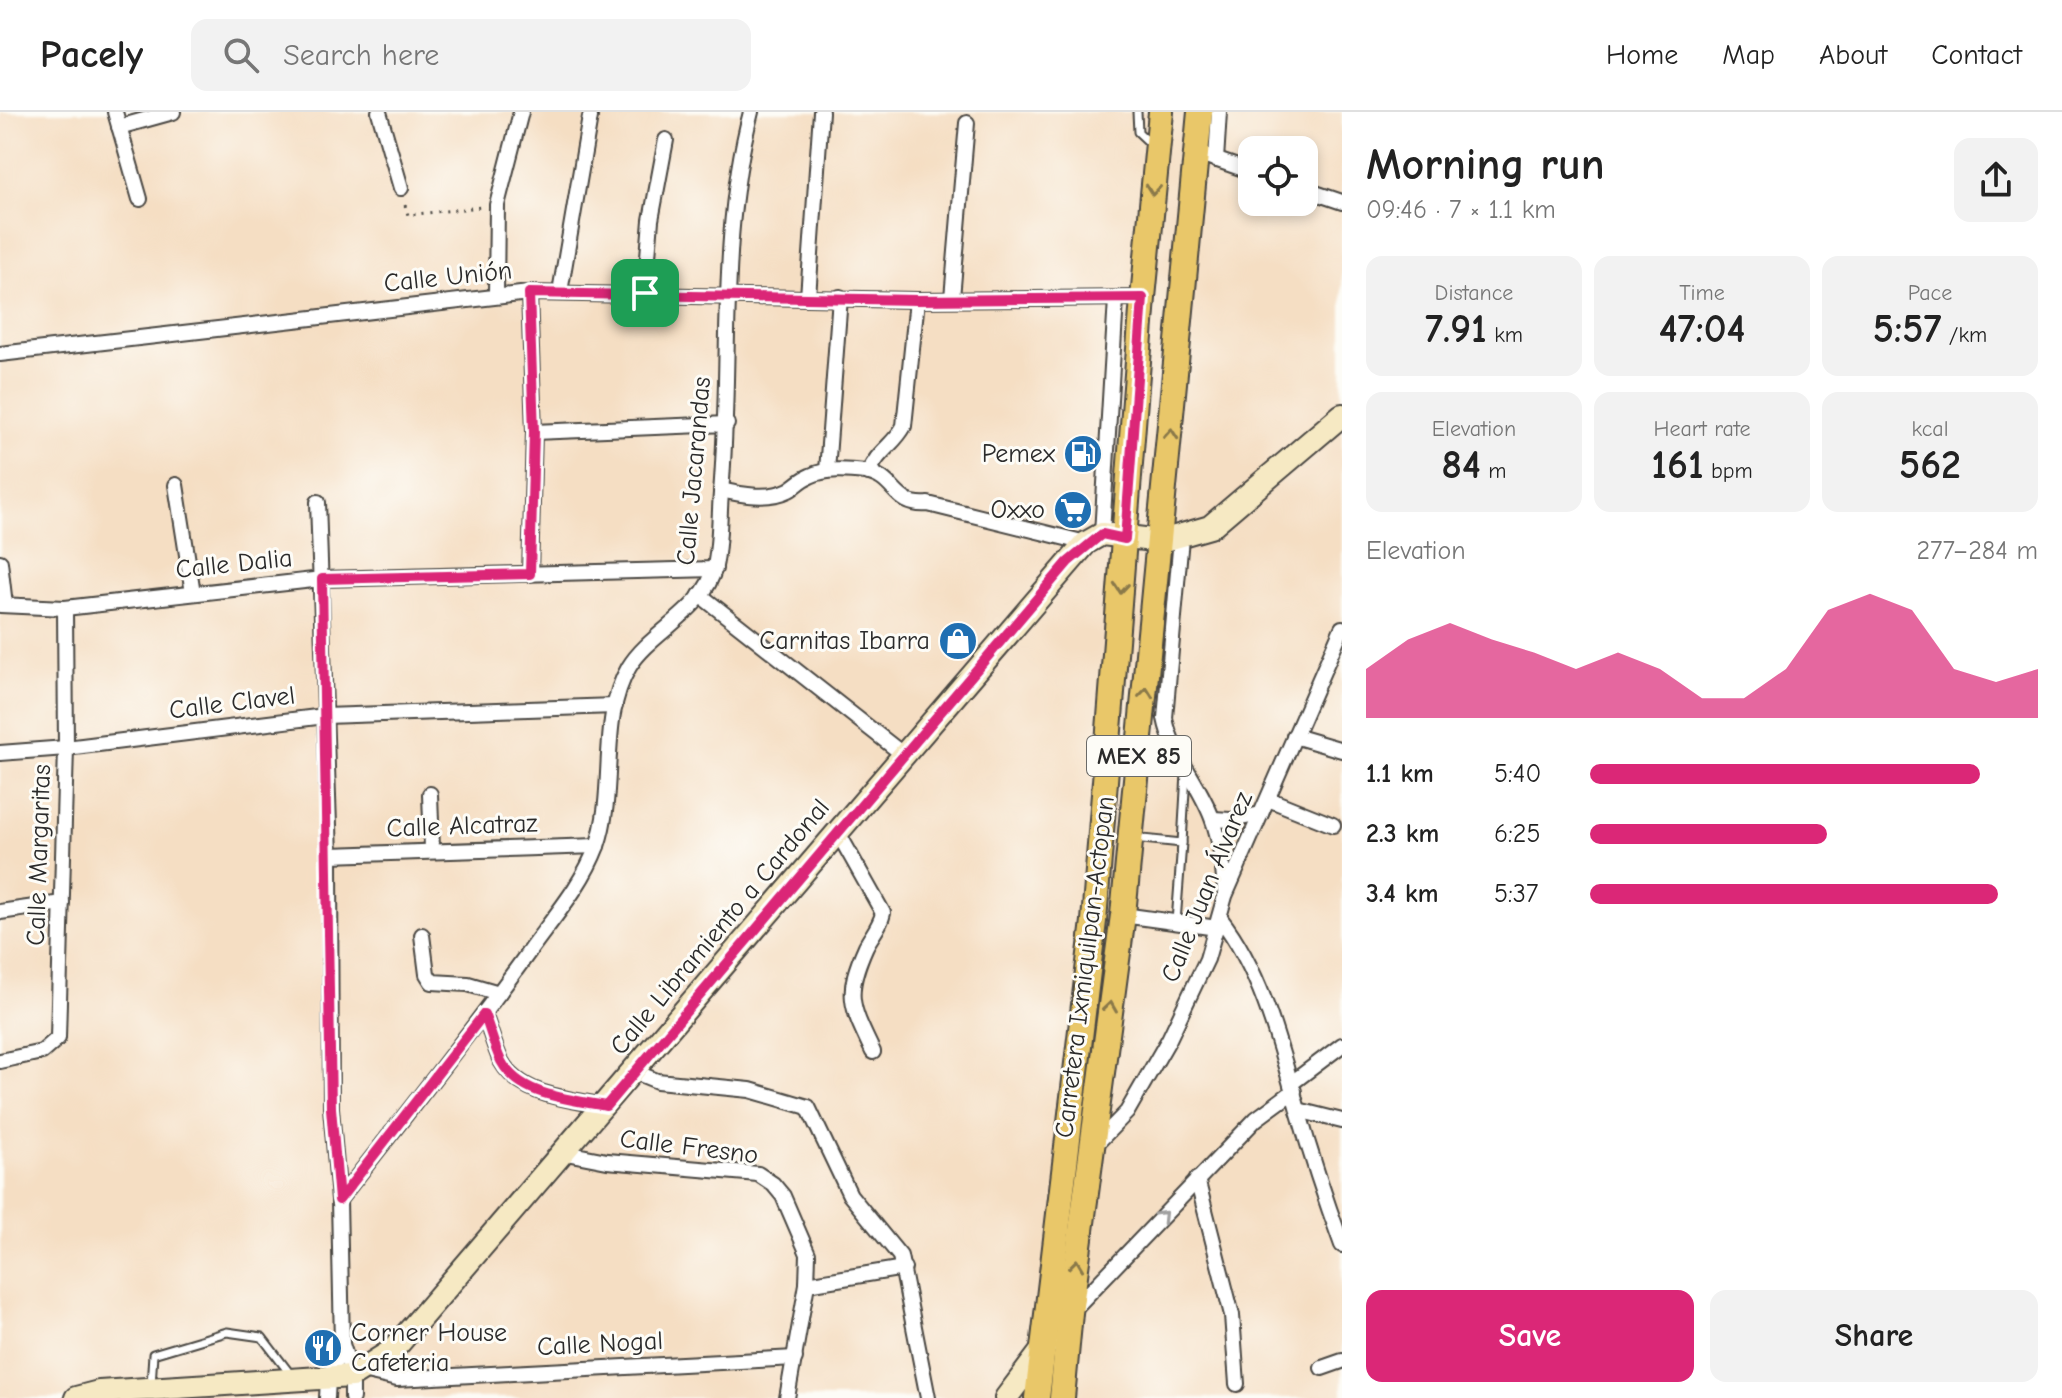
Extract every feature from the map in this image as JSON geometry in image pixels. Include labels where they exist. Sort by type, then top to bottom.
[{"type":"main road","name":"MEX 85","points":[[1037,1398],[1094,921],[1104,539],[1143,298],[1161,112]]},
{"type":"main road","name":"Carretera Ixmiquilpan-Actopan","points":[[1062,1398],[1070,1313],[1171,540],[1206,157],[1200,112]]},
{"type":"street","points":[[140,199],[117,120],[173,112]]},
{"type":"street","points":[[379,112],[401,188]]},
{"type":"street","points":[[496,295],[497,205],[521,112]]},
{"type":"street","name":"Calle Jacarandas","points":[[339,1200],[484,1014],[581,879],[597,846],[605,813],[615,706],[630,667],[700,595],[715,569],[727,424],[727,297],[738,160],[751,112]]},
{"type":"street","points":[[808,297],[821,112]]},
{"type":"street","points":[[1219,112],[1206,157],[1238,167]]},
{"type":"street","points":[[560,292],[590,117]]},
{"type":"street","points":[[952,298],[967,123]]},
{"type":"street","points":[[645,293],[651,220],[666,140]]},
{"type":"street","points":[[1318,194],[1342,202]]},
{"type":"street","points":[[529,293],[534,432],[530,574]]},
{"type":"street","name":"Calle Unión","points":[[0,354],[529,293],[917,300],[1143,298]]},
{"type":"street","points":[[827,471],[840,297]]},
{"type":"street","points":[[1104,539],[1116,299]]},
{"type":"street","points":[[869,473],[873,461],[898,438],[904,426],[917,300]]},
{"type":"street","points":[[721,490],[768,495],[788,490],[811,475],[827,471],[869,473],[887,481],[901,500],[912,505],[928,504],[1104,539],[1171,540],[1210,527],[1342,415]]},
{"type":"street","points":[[534,432],[727,424]]},
{"type":"street","points":[[176,485],[193,593]]},
{"type":"street","points":[[76,1398],[99,1392],[294,1380],[327,1388],[356,1381],[342,1344],[339,1200],[331,1108],[330,855],[318,502]]},
{"type":"street","name":"Calle Libramiento a Cardonal","points":[[356,1381],[393,1350],[566,1153],[837,831],[1104,539]]},
{"type":"street","points":[[1171,540],[1165,718],[1170,745],[1186,764],[1213,819],[1222,854],[1225,896]]},
{"type":"street","points":[[0,562],[2,605]]},
{"type":"street","name":"Calle Dalia","points":[[2,605],[65,608],[322,579],[715,569]]},
{"type":"street","points":[[700,595],[905,756]]},
{"type":"street","name":"Calle Margaritas","points":[[0,1061],[42,1052],[58,1038],[66,748],[65,608]]},
{"type":"street","name":"Calle Juan Álvarez","points":[[1091,1149],[1127,1112],[1169,1039],[1207,959],[1225,896],[1342,628]]},
{"type":"street","name":"Calle Clavel","points":[[0,753],[66,748],[325,716],[615,706]]},
{"type":"street","points":[[1294,736],[1342,750]]},
{"type":"street","points":[[430,794],[432,849]]},
{"type":"street","points":[[1268,799],[1333,825]]},
{"type":"street","points":[[1213,819],[1231,820],[1261,814]]},
{"type":"street","points":[[837,831],[883,913],[881,924],[856,969],[851,1004],[873,1052]]},
{"type":"street","name":"Calle Alcatraz","points":[[330,855],[432,849],[597,846]]},
{"type":"street","points":[[0,912],[62,903]]},
{"type":"street","points":[[1123,915],[1176,922],[1219,923],[1251,969],[1293,1087],[1342,1245]]},
{"type":"street","points":[[422,935],[427,974],[432,982],[468,984],[499,993]]},
{"type":"street","points":[[484,1014],[502,1063],[525,1085],[547,1095],[606,1106]]},
{"type":"street","points":[[1006,1398],[1070,1313],[1197,1179],[1256,1119],[1342,1045]]},
{"type":"street","points":[[635,1072],[657,1081],[750,1090],[808,1107],[850,1195],[888,1238],[904,1268],[928,1398]]},
{"type":"street","points":[[1298,1110],[1342,1121]]},
{"type":"street","name":"Calle Fresno","points":[[566,1153],[607,1161],[758,1174],[773,1184],[783,1196],[808,1254],[807,1284],[787,1398]]},
{"type":"street","points":[[1197,1179],[1232,1315],[1237,1384]]},
{"type":"street","points":[[807,1284],[904,1268]]},
{"type":"street","points":[[327,1388],[342,1344]]},
{"type":"street","name":"Calle Nogal","points":[[356,1381],[795,1358]]},
{"type":"street","points":[[1322,1368],[1342,1361]]},
{"type":"lane","points":[[1137,112],[1138,132],[1157,148]]},
{"type":"lane","points":[[1176,922],[1186,764]]},
{"type":"lane","points":[[1131,838],[1182,843]]},
{"type":"lane","points":[[150,1389],[153,1354],[227,1332],[262,1337],[294,1380]]},
{"type":"path","points":[[401,188],[408,215],[497,205]]},
{"type":"place","name":"Pemex","points":[[1083,454]]},
{"type":"place","name":"Oxxo","points":[[1073,510]]},
{"type":"place","name":"Carnitas Ibarra","points":[[958,641]]},
{"type":"place","name":"Corner House Cafeteria","points":[[323,1348]]},
{"type":"route","points":[[529,293],[645,293],[917,300],[1143,298],[1125,539],[1102,534],[1086,543],[1068,562],[606,1106],[547,1095],[525,1085],[502,1063],[484,1014],[339,1200],[331,1108],[330,855],[322,579],[530,574],[534,432],[529,293]]}]
